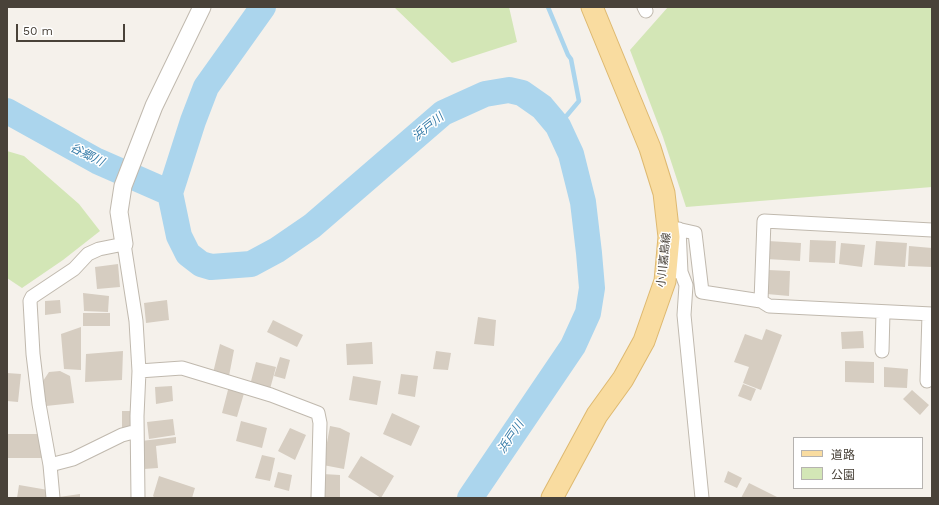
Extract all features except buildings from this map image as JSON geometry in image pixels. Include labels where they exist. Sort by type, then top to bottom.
[{"type":"main road","name":"小川嘉島線","points":[[552,498],[597,415],[623,379],[644,341],[665,281],[674,271],[673,228],[664,193],[650,148],[592,7]]},
{"type":"street","points":[[138,498],[137,431],[139,371],[136,321],[119,212],[124,186],[131,164],[154,106],[202,7]]},
{"type":"street","points":[[761,301],[764,221],[932,230]]},
{"type":"street","points":[[673,228],[695,233],[702,292],[761,301],[769,306],[930,314],[927,381]]},
{"type":"street","points":[[53,498],[50,465],[39,404],[33,354],[30,301],[32,297],[74,269],[88,254],[99,249],[124,244]]},
{"type":"street","points":[[674,271],[686,285],[684,315],[702,498]]},
{"type":"street","points":[[882,351],[883,312]]},
{"type":"street","points":[[139,371],[182,368],[271,395],[318,413],[320,423],[318,498]]},
{"type":"street","points":[[50,465],[73,459],[122,435],[137,431]]},
{"type":"green space","points":[[394,7],[509,7],[517,42],[452,63]]},
{"type":"green space","points":[[668,7],[932,7],[932,187],[686,207],[663,137],[630,50]]},
{"type":"green space","points":[[7,151],[24,156],[79,204],[100,231],[63,260],[22,288],[7,278]]},
{"type":"waterway","name":"浜戸川","points":[[263,7],[206,87],[193,121],[170,193],[179,236],[188,254],[201,264],[211,267],[251,264],[277,250],[312,226],[443,113],[485,94],[509,90],[522,93],[542,107],[558,126],[571,154],[583,202],[589,253],[592,288],[588,313],[573,346],[470,498]]},
{"type":"waterway","points":[[548,7],[571,59],[579,101],[558,126]]},
{"type":"waterway","name":"谷郷川","points":[[7,111],[97,161],[170,193]]}]
